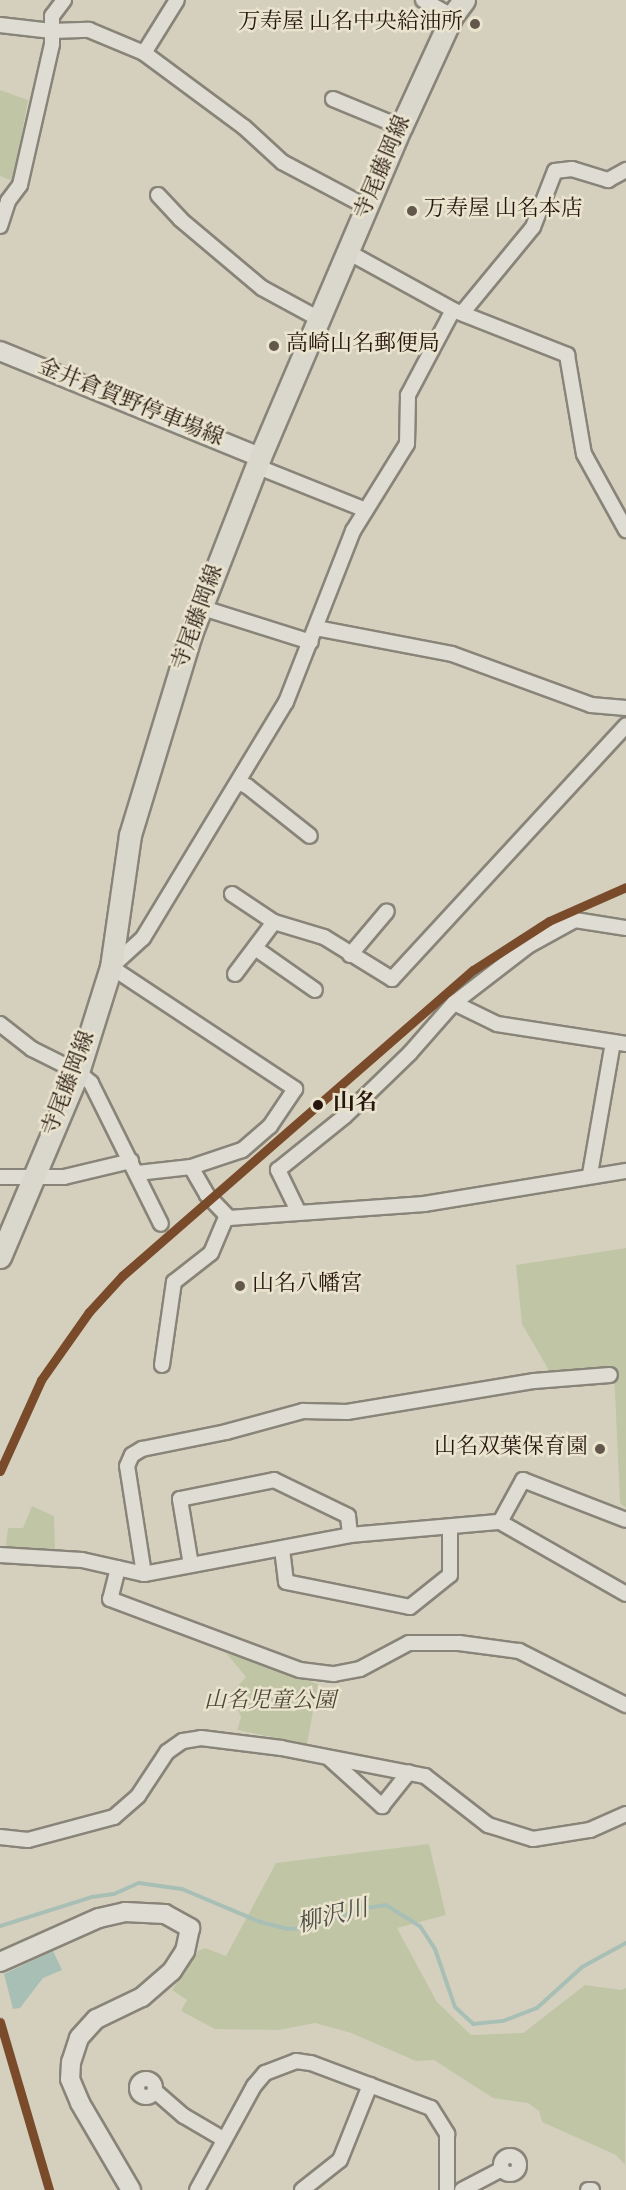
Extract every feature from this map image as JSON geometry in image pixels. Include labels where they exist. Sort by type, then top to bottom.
[{"type":"main road","name":"寺尾藤岡線","points":[[0,1257],[32,1175],[78,1072],[111,967],[130,835],[141,789],[203,608],[258,462],[400,127],[458,8]]},
{"type":"street","points":[[0,226],[8,201],[20,185],[52,31],[52,16],[64,0]]},
{"type":"street","points":[[144,52],[177,0]]},
{"type":"street","points":[[423,0],[458,8]]},
{"type":"street","points":[[0,25],[52,31],[89,30],[144,52],[244,127],[282,162],[367,207]]},
{"type":"street","points":[[333,99],[400,127]]},
{"type":"street","points":[[0,1177],[32,1175],[64,1178],[134,1167],[191,1167],[252,1144],[278,1116],[295,1089],[111,967],[143,938],[286,702],[353,531],[407,444],[408,395],[458,311],[533,227],[555,171],[572,169],[608,180],[626,170]]},
{"type":"street","points":[[158,195],[255,282],[319,319]]},
{"type":"street","points":[[348,252],[458,311],[567,355],[584,454],[626,530]]},
{"type":"street","name":"金井倉賀野停車場線","points":[[0,351],[258,462]]},
{"type":"street","points":[[258,462],[366,510]]},
{"type":"street","points":[[203,608],[311,642]]},
{"type":"street","points":[[316,628],[452,654],[591,705],[626,708]]},
{"type":"street","points":[[232,894],[274,922],[324,937],[392,979],[626,725]]},
{"type":"street","points":[[239,783],[247,786],[310,836]]},
{"type":"street","points":[[350,955],[387,911]]},
{"type":"street","points":[[298,1211],[279,1170],[345,1116],[410,1053],[454,1003],[528,946],[574,920],[626,928]]},
{"type":"street","points":[[235,974],[274,922]]},
{"type":"street","points":[[255,948],[315,990]]},
{"type":"street","points":[[454,1003],[497,1024],[620,1043],[590,1174]]},
{"type":"street","points":[[0,1024],[46,1058],[78,1072],[91,1083],[161,1224]]},
{"type":"street","points":[[191,1167],[207,1195],[226,1217]]},
{"type":"street","points":[[226,1217],[424,1204],[590,1174],[626,1171]]},
{"type":"street","points":[[162,1365],[174,1282],[211,1253],[226,1217]]},
{"type":"street","points":[[144,1574],[127,1466],[132,1455],[142,1449],[226,1432],[303,1411],[347,1412],[534,1381],[610,1375]]},
{"type":"street","points":[[191,1565],[180,1499],[274,1480],[348,1516],[350,1535]]},
{"type":"street","points":[[500,1522],[523,1480],[626,1520]]},
{"type":"street","points":[[0,1555],[82,1560],[144,1574],[350,1535],[500,1522],[626,1594]]},
{"type":"street","points":[[282,1549],[286,1582],[410,1607],[450,1575],[450,1528]]},
{"type":"street","points":[[118,1568],[110,1599],[334,1674],[360,1669],[409,1643],[459,1643],[519,1651],[626,1705]]},
{"type":"street","points":[[0,1837],[28,1840],[114,1817],[138,1796],[167,1752],[183,1741],[218,1738],[425,1776],[488,1825],[533,1839],[590,1830],[626,1814]]},
{"type":"street","points":[[329,1758],[382,1806],[409,1772]]},
{"type":"street","points":[[0,1962],[99,1918],[125,1912],[165,1914],[190,1928],[185,1951],[172,1971],[141,1997],[105,2013],[87,2027],[71,2062],[70,2079],[80,2103],[131,2190]]},
{"type":"street","points":[[0,1953],[35,1946]]},
{"type":"street","points":[[196,2190],[222,2139],[254,2086],[278,2066],[311,2062],[422,2103],[438,2114],[447,2134],[447,2190]]},
{"type":"street","points":[[302,2190],[340,2160],[370,2085]]},
{"type":"street","points":[[155,2091],[184,2116],[222,2139]]},
{"type":"street","points":[[462,2190],[502,2169]]},
{"type":"green space","points":[[0,90],[28,100],[13,181],[0,176]]},
{"type":"green space","points":[[626,1248],[626,1508],[620,1503],[614,1371],[551,1374],[522,1324],[516,1265]]},
{"type":"green space","points":[[32,1506],[54,1516],[55,1550],[20,1552],[6,1545],[8,1528],[23,1528]]},
{"type":"green space","name":"山名児童公園","points":[[226,1653],[318,1684],[307,1744],[237,1730],[241,1717],[231,1693],[246,1677]]},
{"type":"green space","points":[[429,1844],[446,1915],[397,1928],[437,2002],[471,2035],[523,2033],[585,1985],[621,1990],[626,1988],[625,2165],[616,2155],[542,2122],[539,2111],[528,2103],[493,2098],[434,2060],[416,2061],[351,2033],[315,2023],[279,2030],[215,2029],[181,2011],[187,2000],[172,1990],[198,1951],[205,1948],[226,1956],[276,1863]]},
{"type":"shaded area","points":[[53,1951],[62,1970],[43,1978],[20,2008],[13,2009],[4,1974]]},
{"type":"waterway","name":"柳沢川","points":[[0,1926],[92,1897],[114,1894],[139,1883],[182,1889],[260,1922],[288,1929],[311,1927],[360,1909],[386,1905],[420,1926],[435,1949],[455,2007],[473,2024],[503,2021],[537,2008],[582,1967],[626,1943]]},
{"type":"transit line","points":[[0,1471],[41,1380],[89,1312],[122,1276],[473,970],[549,921],[626,887]]},
{"type":"transit line","points":[[0,2022],[49,2190]]},
{"type":"place","name":"万寿屋 山名中央給油所","points":[[475,24]]},
{"type":"place","name":"万寿屋 山名本店","points":[[412,211]]},
{"type":"place","name":"高崎山名郵便局","points":[[274,346]]},
{"type":"place","name":"山名","points":[[318,1105]]},
{"type":"place","name":"山名八幡宮","points":[[240,1286]]},
{"type":"place","name":"山名双葉保育園","points":[[600,1449]]}]
